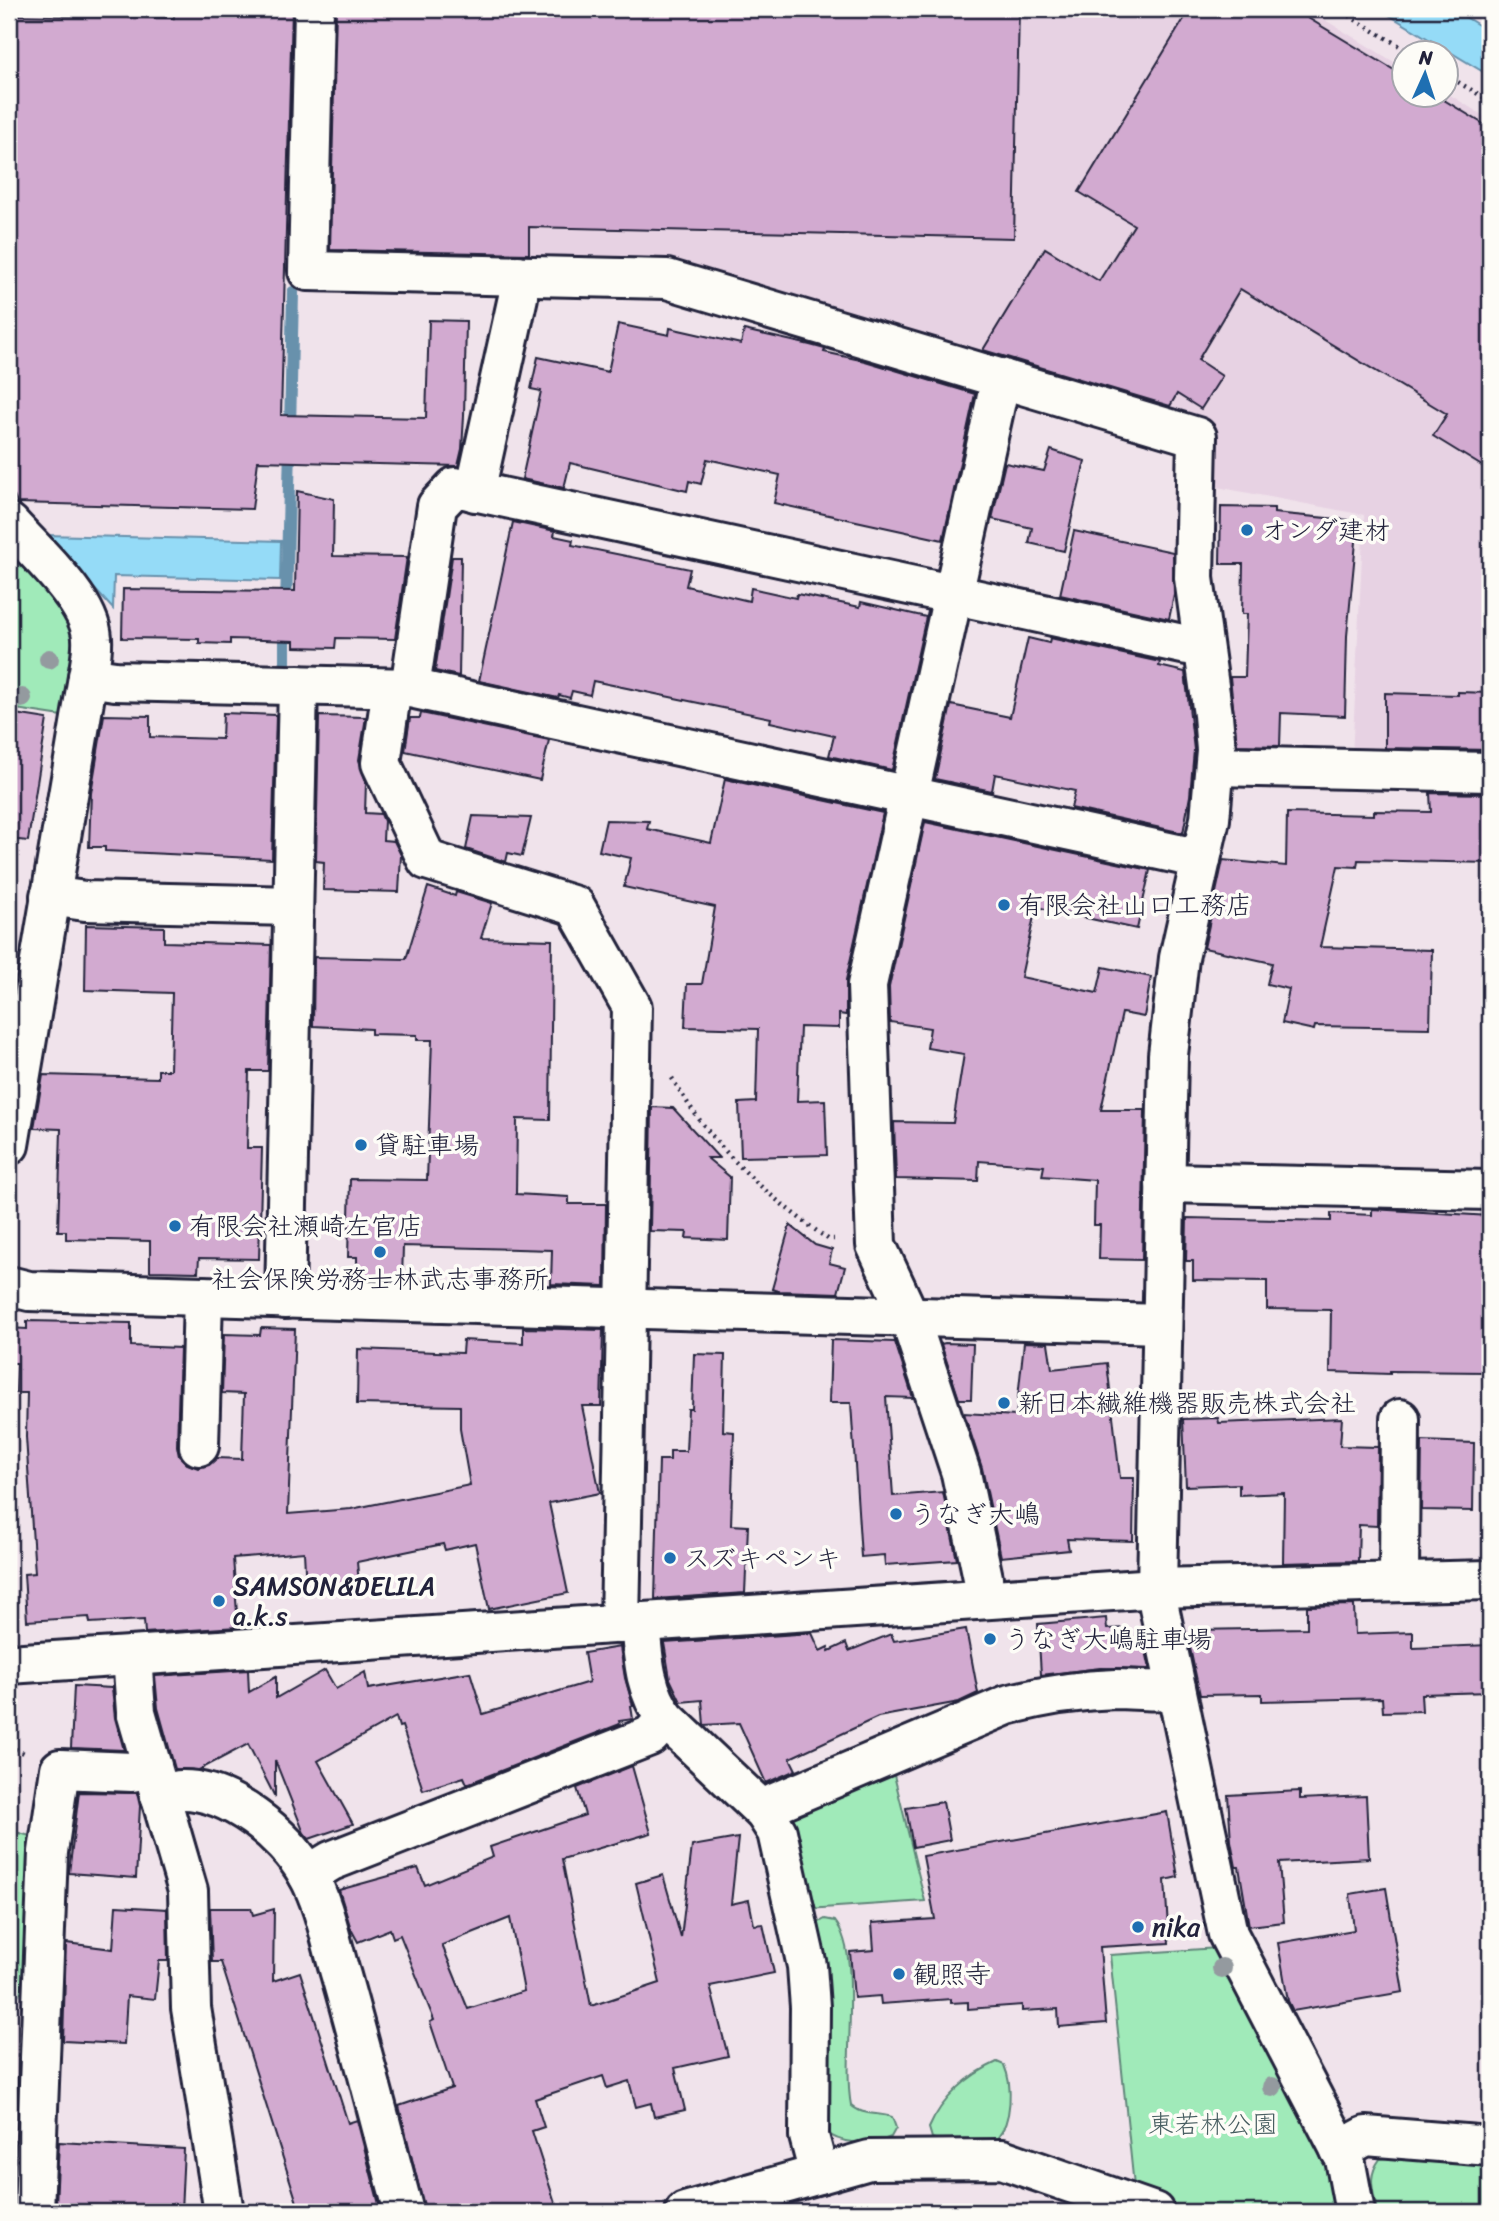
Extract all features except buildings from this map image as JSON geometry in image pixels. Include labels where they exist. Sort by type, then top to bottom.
[{"type":"street","points":[[314,9],[307,271],[667,279],[1197,437],[1194,578],[1213,715],[1215,766],[1210,819],[1179,958],[1170,1022],[1157,1588],[1228,1934],[1345,2159],[1355,2212]]},
{"type":"street","points":[[475,492],[518,297],[518,275]]},
{"type":"street","points":[[984,1599],[983,1578],[961,1473],[909,1316],[876,1245],[867,985],[1000,378]]},
{"type":"street","points":[[819,2174],[808,2137],[810,2007],[807,1966],[777,1832],[765,1813],[657,1708],[630,1623],[625,1308],[632,1007],[575,906],[428,860],[382,764],[401,688],[437,506],[455,487],[1187,645],[1202,643]]},
{"type":"street","points":[[9,523],[73,593],[86,613],[92,636],[88,677],[9,1145]]},
{"type":"street","points":[[88,677],[115,681],[401,688],[1201,859]]},
{"type":"street","points":[[285,1299],[298,685]]},
{"type":"street","points":[[1215,766],[1490,772]]},
{"type":"street","points":[[50,896],[85,901],[293,906]]},
{"type":"street","points":[[1165,1183],[1490,1190]]},
{"type":"street","points":[[9,1286],[29,1292],[1161,1324]]},
{"type":"street","points":[[200,1446],[203,1296]]},
{"type":"street","points":[[1399,1582],[1400,1419]]},
{"type":"street","points":[[9,1664],[1157,1588],[1490,1580]]},
{"type":"street","points":[[132,1656],[136,1712],[188,1891],[191,2008],[223,2212]]},
{"type":"street","points":[[765,1813],[775,1804],[1007,1705],[1088,1691],[1128,1689],[1160,1692],[1176,1688]]},
{"type":"street","points":[[308,1875],[331,1861],[650,1736],[666,1719]]},
{"type":"street","points":[[34,2212],[25,2007],[60,1769],[132,1772],[180,1790],[213,1796],[227,1801],[267,1827],[284,1842],[308,1875],[319,1901],[404,2212]]},
{"type":"street","points":[[1340,2150],[1366,2136],[1490,2146]]},
{"type":"street","points":[[685,2212],[869,2160],[1002,2159],[1154,2212]]},
{"type":"path","points":[[1337,9],[1390,41]]},
{"type":"path","points":[[1460,83],[1490,101]]},
{"type":"path","points":[[669,1072],[711,1136],[765,1193],[828,1239],[875,1237]]},
{"type":"shaded area","points":[[329,9],[1307,9],[1390,59],[1390,108],[1460,108],[1460,101],[1490,120],[1490,760],[1352,757],[1364,515],[1212,486],[1213,425],[670,263],[333,255],[324,246]]},
{"type":"green space","points":[[9,551],[58,604],[71,627],[72,658],[62,716],[9,708]]},
{"type":"green space","points":[[892,1767],[925,1901],[808,1909],[781,1814]]},
{"type":"green space","points":[[9,1830],[37,1838],[31,1983],[18,1995],[9,1995]]},
{"type":"green space","points":[[825,1919],[835,1921],[843,1937],[848,1958],[851,2105],[865,2112],[892,2117],[896,2128],[891,2137],[883,2140],[865,2143],[846,2141],[823,2130],[816,1924]]},
{"type":"green space","name":"東若林公園","points":[[1218,1948],[1330,2165],[1339,2212],[1187,2212],[1135,2196],[1110,1955]]},
{"type":"green space","points":[[997,2062],[1004,2065],[1007,2073],[1010,2103],[1006,2123],[997,2139],[943,2141],[932,2138],[929,2128],[949,2097],[966,2081]]},
{"type":"green space","points":[[1392,2157],[1490,2164],[1490,2212],[1377,2212],[1372,2185],[1373,2172],[1380,2159]]},
{"type":"water","points":[[1379,9],[1452,9],[1490,32],[1490,76],[1460,58],[1460,38],[1427,38]]},
{"type":"water","points":[[45,535],[281,541],[280,580],[114,576],[113,609]]},
{"type":"waterway","points":[[290,429],[293,292]]},
{"type":"waterway","points":[[286,608],[290,447]]},
{"type":"waterway","points":[[285,626],[285,664]]},
{"type":"place","name":"オンダ建材","points":[[1247,530]]},
{"type":"place","name":"有限会社山口工務店","points":[[1004,905]]},
{"type":"place","name":"貸駐車場","points":[[361,1145]]},
{"type":"place","name":"有限会社瀬崎左官店","points":[[175,1226]]},
{"type":"place","name":"社会保険労務士林武志事務所","points":[[380,1252]]},
{"type":"place","name":"新日本繊維機器販売株式会社","points":[[1004,1403]]},
{"type":"place","name":"うなぎ大嶋","points":[[896,1514]]},
{"type":"place","name":"スズキペンキ","points":[[670,1558]]},
{"type":"place","name":"SAMSON&DELILA a.k.s","points":[[219,1601]]},
{"type":"place","name":"うなぎ大嶋駐車場","points":[[990,1639]]},
{"type":"place","name":"nika","points":[[1138,1927]]},
{"type":"place","name":"観照寺","points":[[899,1974]]}]
